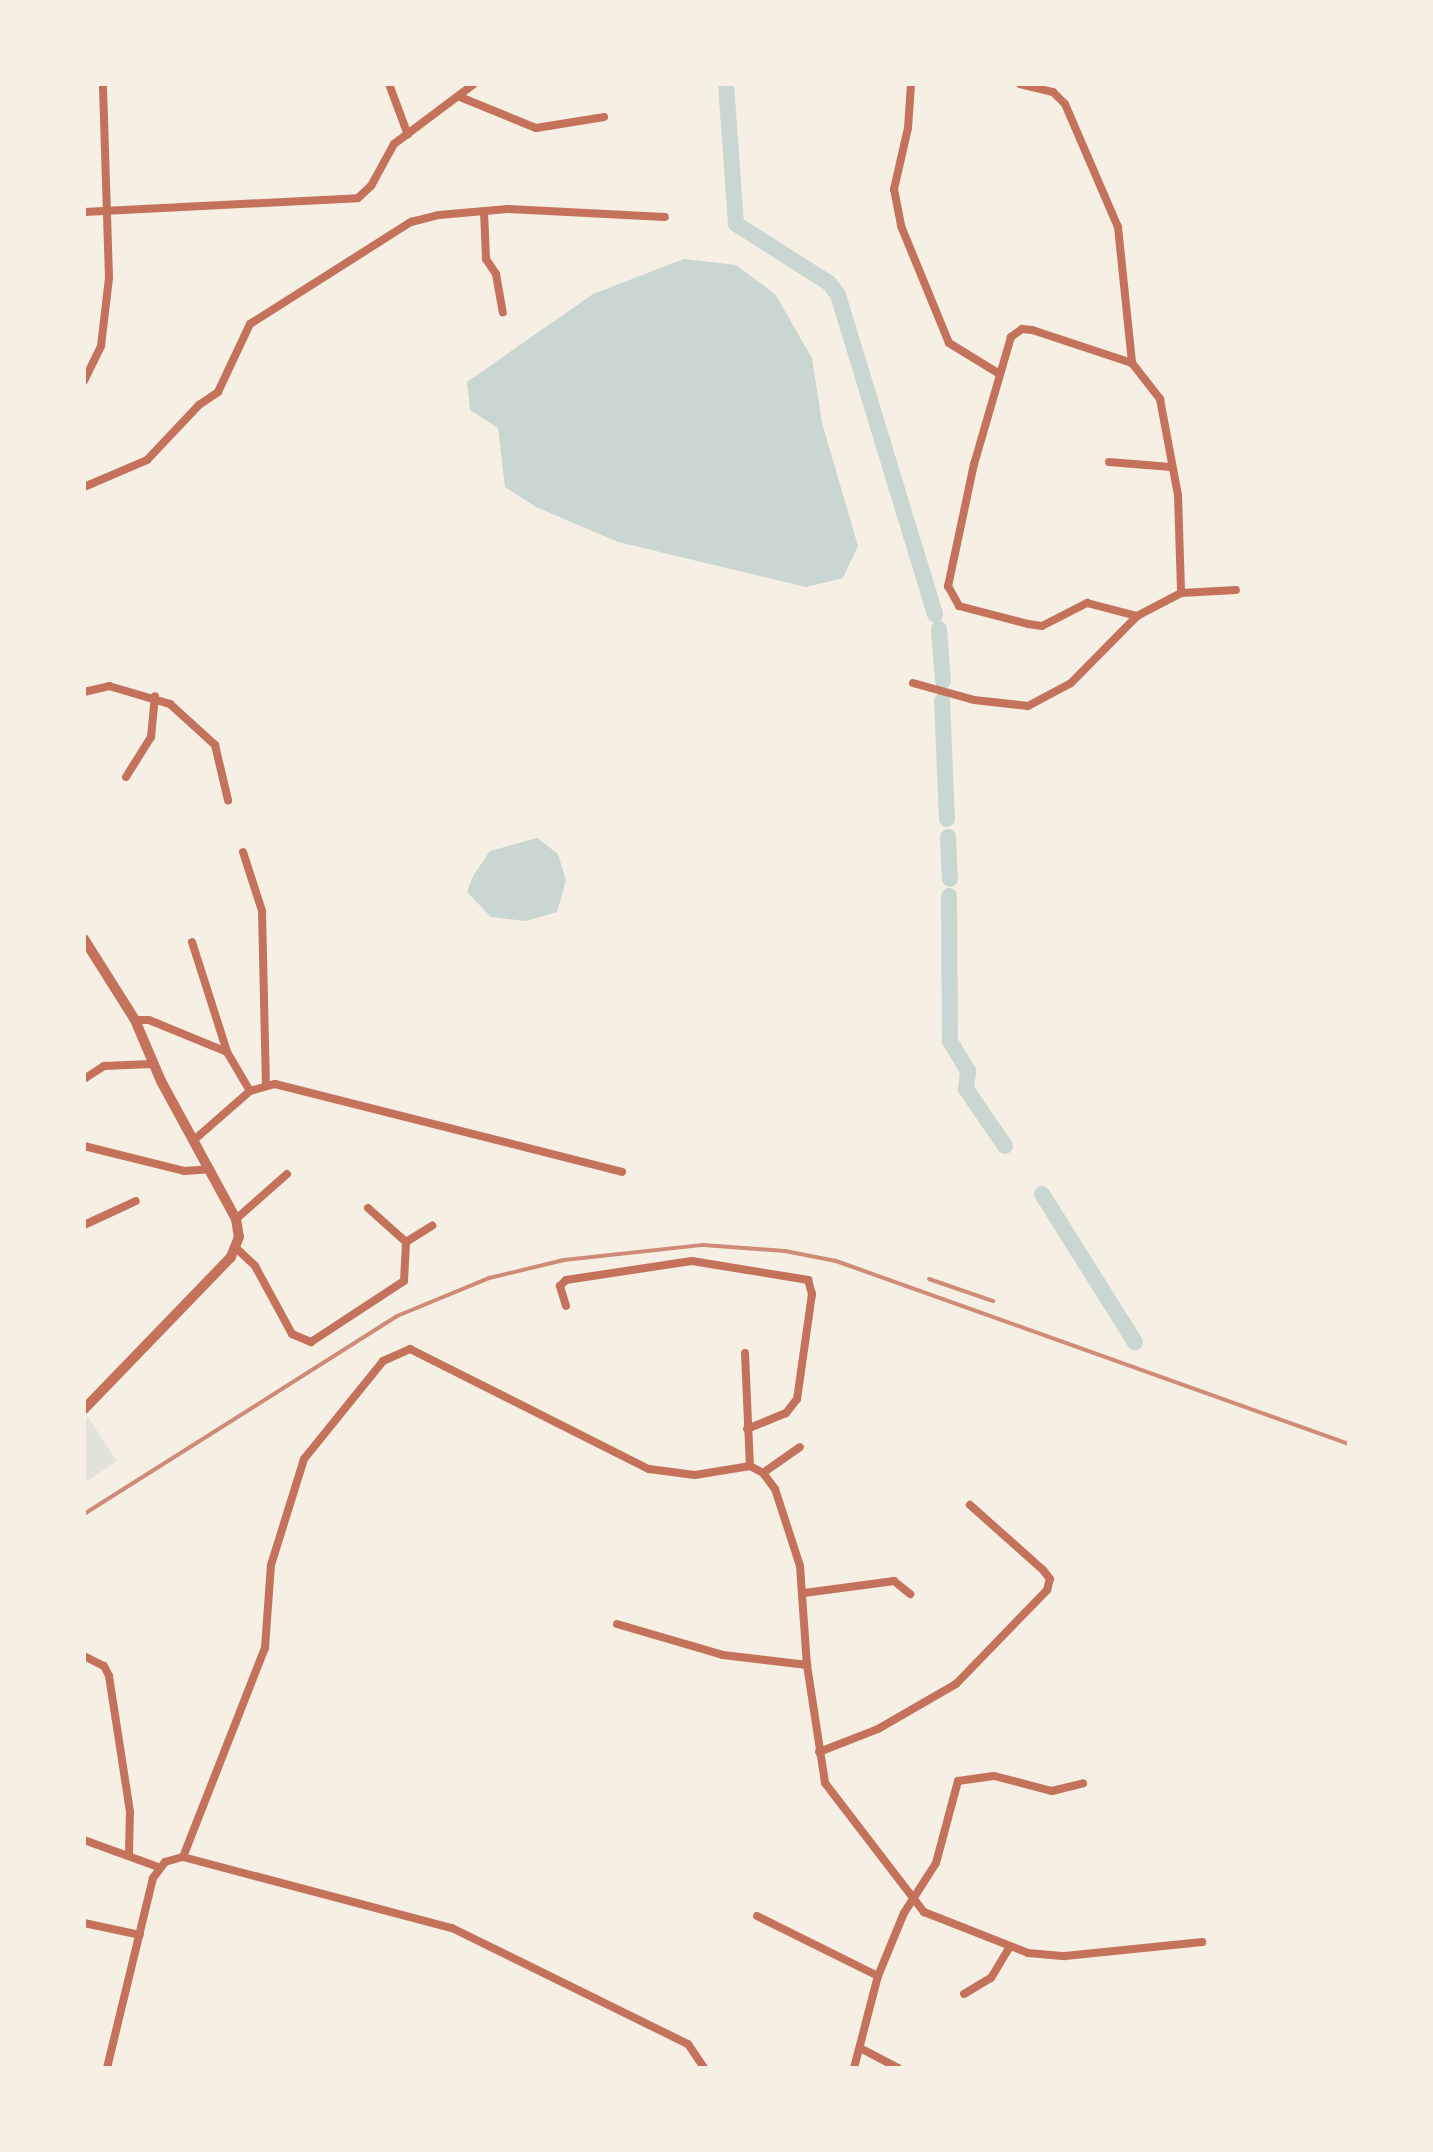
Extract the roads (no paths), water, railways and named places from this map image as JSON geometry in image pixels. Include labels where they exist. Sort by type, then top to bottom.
[{"type":"street","points":[[84,381],[101,346],[107,310],[103,84]]},
{"type":"street","points":[[389,84],[408,135]]},
{"type":"street","points":[[84,212],[358,198],[371,186],[390,149],[474,84]]},
{"type":"street","points":[[911,84],[907,137],[894,189],[901,226],[949,343],[998,373]]},
{"type":"street","points":[[1020,84],[1053,92],[1065,104],[1118,227],[1132,363],[1160,399],[1178,495],[1181,593]]},
{"type":"street","points":[[460,97],[536,128],[604,117]]},
{"type":"street","points":[[84,487],[159,450],[224,385],[243,334],[263,314],[411,222],[484,211],[665,217]]},
{"type":"street","points":[[484,211],[486,259],[496,274],[503,312]]},
{"type":"street","points":[[1132,363],[1022,329],[1011,337],[998,373],[960,524],[951,598],[959,606],[1042,626],[1087,603],[1137,616]]},
{"type":"street","points":[[1109,462],[1171,467]]},
{"type":"street","points":[[913,683],[974,700],[1028,706],[1071,683],[1137,616],[1181,593],[1236,590]]},
{"type":"street","points":[[84,692],[99,685],[155,696],[186,715],[215,745],[228,800]]},
{"type":"street","points":[[126,777],[151,737],[155,696]]},
{"type":"street","points":[[243,852],[262,911],[266,1084]]},
{"type":"street","points":[[84,939],[135,1020],[152,1064],[236,1219],[236,1248],[84,1409]]},
{"type":"street","points":[[192,942],[227,1052],[250,1091]]},
{"type":"street","points":[[135,1020],[149,1020],[227,1052]]},
{"type":"street","points":[[84,1079],[104,1066],[152,1064]]},
{"type":"street","points":[[194,1140],[250,1091],[266,1084],[622,1172]]},
{"type":"street","points":[[84,1146],[184,1171],[210,1169]]},
{"type":"street","points":[[236,1219],[287,1174]]},
{"type":"street","points":[[84,1225],[136,1201]]},
{"type":"street","points":[[368,1208],[406,1242]]},
{"type":"street","points":[[406,1242],[432,1226]]},
{"type":"street","points":[[236,1248],[255,1266],[292,1334],[306,1343],[398,1289],[404,1281],[406,1242]]},
{"type":"street","points":[[566,1306],[560,1286],[566,1280],[692,1261],[808,1280],[812,1294],[797,1399],[778,1418],[747,1429]]},
{"type":"street","points":[[183,1857],[265,1648],[271,1565],[304,1459],[383,1361],[410,1349],[424,1353],[663,1474],[695,1475],[750,1466],[763,1473],[775,1489],[804,1593],[807,1665],[819,1752],[833,1797],[885,1856],[912,1899],[939,1919],[1009,1948],[1065,1956],[1202,1942]]},
{"type":"street","points":[[745,1353],[750,1466]]},
{"type":"street","points":[[763,1473],[800,1447]]},
{"type":"street","points":[[819,1752],[878,1729],[956,1684],[1047,1590],[1050,1579],[1043,1570],[970,1505]]},
{"type":"street","points":[[804,1593],[894,1581],[910,1594]]},
{"type":"street","points":[[617,1624],[723,1655],[807,1665]]},
{"type":"street","points":[[84,1656],[104,1666],[109,1676],[130,1812],[129,1853]]},
{"type":"street","points":[[854,2068],[862,2049],[878,1976],[912,1899],[936,1863],[958,1781],[994,1776],[1052,1791],[1083,1783]]},
{"type":"street","points":[[84,1840],[129,1853],[158,1867],[183,1857],[452,1928],[688,2044],[704,2068]]},
{"type":"street","points":[[107,2068],[158,1867]]},
{"type":"street","points":[[757,1916],[878,1976]]},
{"type":"street","points":[[84,1923],[140,1935]]},
{"type":"street","points":[[964,1994],[991,1978],[1009,1948]]},
{"type":"street","points":[[862,2049],[898,2068]]},
{"type":"waterway","points":[[726,84],[736,224],[829,283],[838,295],[935,615]]},
{"type":"waterway","points":[[939,629],[943,681]]},
{"type":"waterway","points":[[942,701],[947,819]]},
{"type":"waterway","points":[[948,837],[950,879]]},
{"type":"waterway","points":[[949,896],[950,1041],[968,1071],[966,1089],[1005,1146]]},
{"type":"waterway","points":[[1042,1194],[1135,1342]]},
{"type":"railway","points":[[84,1514],[397,1316],[489,1278],[564,1260],[703,1245],[785,1251],[836,1261],[1349,1444]]},
{"type":"railway","points":[[929,1279],[993,1301]]}]
